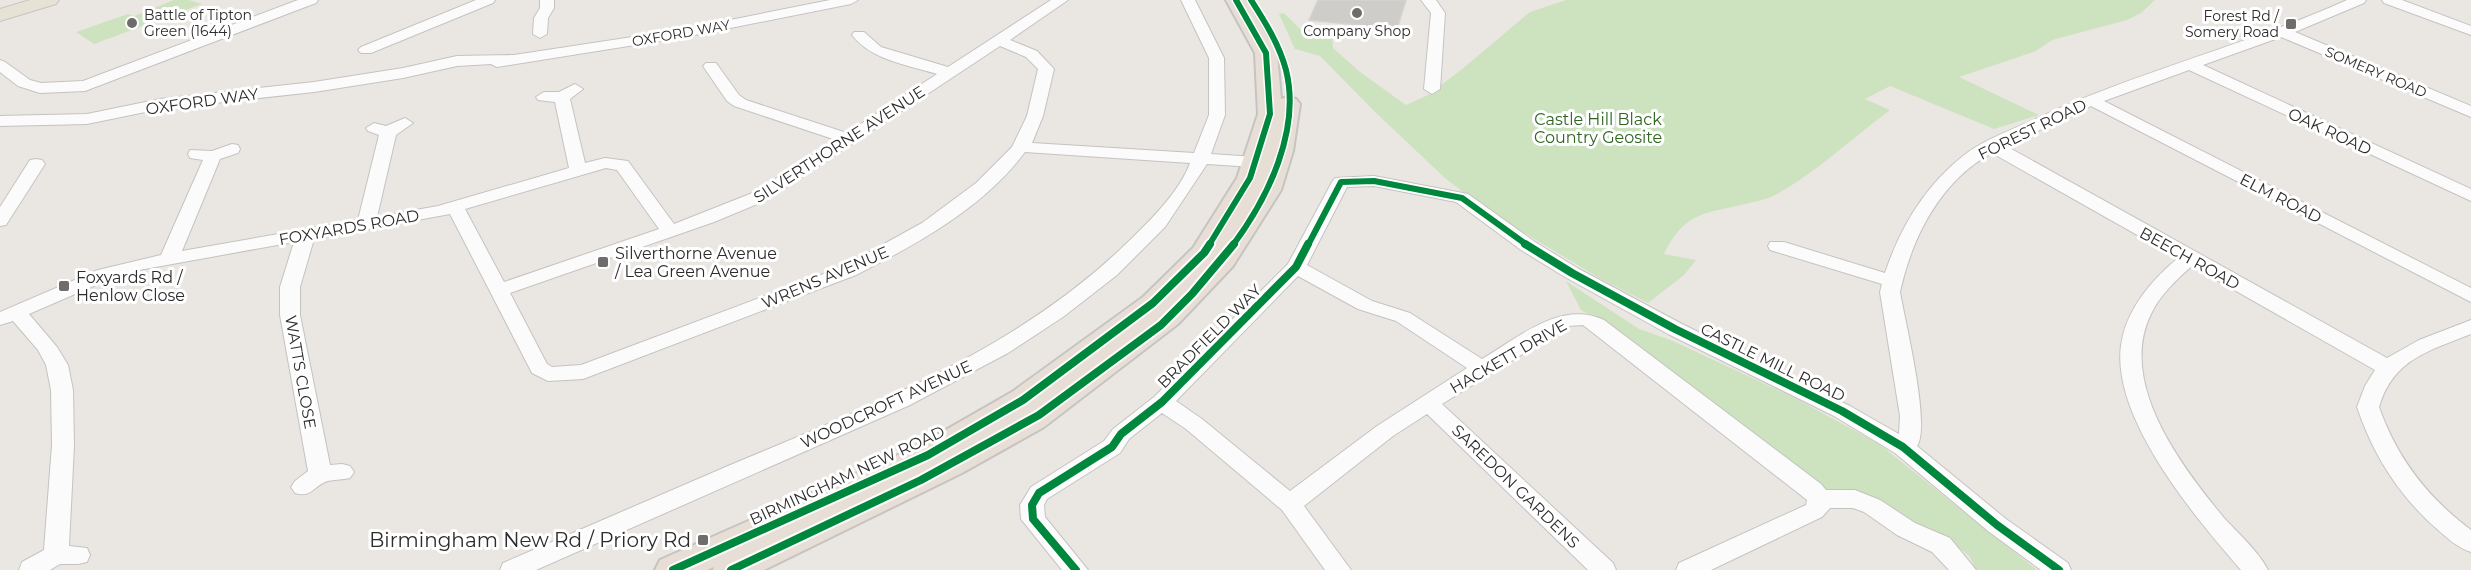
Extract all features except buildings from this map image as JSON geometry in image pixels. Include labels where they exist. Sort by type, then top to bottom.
[{"type":"highway","name":"BIRMINGHAM NEW ROAD","points":[[732,570],[950,465],[1033,419],[1168,318],[1222,260],[1268,190],[1270,114],[1266,53],[1236,0]]},
{"type":"highway","name":"BIRMINGHAM NEW ROAD","points":[[673,570],[928,455],[1023,400],[1153,303],[1204,253],[1250,178],[1267,162],[1288,112],[1288,81],[1276,42],[1251,0]]},
{"type":"main road","points":[[0,15],[50,0]]},
{"type":"street","points":[[0,65],[24,83],[40,88],[50,90],[84,86],[310,0]]},
{"type":"street","points":[[366,50],[488,0]]},
{"type":"street","points":[[540,34],[541,18],[547,8],[547,0]]},
{"type":"street","name":"OXFORD WAY","points":[[0,122],[87,119],[160,104],[314,87],[403,74],[455,71],[509,58],[685,33],[851,0]]},
{"type":"street","name":"SILVERTHORNE AVENUE","points":[[498,291],[727,211],[761,196],[1061,0]]},
{"type":"street","name":"WOODCROFT AVENUE","points":[[512,570],[952,376],[1025,334],[1081,295],[1129,254],[1188,187],[1204,159],[1216,120],[1220,87],[1213,43],[1201,18],[1188,0]]},
{"type":"street","points":[[1428,0],[1435,6],[1438,13],[1432,89]]},
{"type":"street","name":"FOREST ROAD","points":[[1903,447],[1910,439],[1911,416],[1890,292],[1892,281],[1916,219],[1952,175],[1972,157],[2091,100],[2282,32],[2359,0]]},
{"type":"street","points":[[2390,0],[2471,31]]},
{"type":"street","name":"SOMERY ROAD","points":[[2282,32],[2471,112]]},
{"type":"street","points":[[858,33],[876,50],[950,73]]},
{"type":"street","name":"WRENS AVENUE","points":[[498,291],[539,368],[548,374],[583,372],[849,270],[891,250],[944,217],[979,191],[1021,147],[1037,114],[1046,69],[1042,61],[1033,54],[999,41]]},
{"type":"street","points":[[712,64],[733,98],[740,103],[849,139]]},
{"type":"street","name":"OAK ROAD","points":[[2190,65],[2471,196]]},
{"type":"street","points":[[544,97],[568,93],[578,170]]},
{"type":"street","name":"ELM ROAD","points":[[2091,100],[2471,296]]},
{"type":"street","points":[[366,224],[381,130],[405,123]]},
{"type":"street","name":"BEECH ROAD","points":[[1993,146],[2388,368]]},
{"type":"street","points":[[1021,147],[1267,162]]},
{"type":"street","points":[[169,259],[205,155],[232,149]]},
{"type":"street","name":"FOXYARDS ROAD","points":[[8,316],[105,274],[136,265],[455,207],[605,163],[622,165],[670,231]]},
{"type":"street","points":[[0,221],[33,169],[8,177]]},
{"type":"street","name":"BRADFIELD WAY","points":[[1076,570],[1033,519],[1032,505],[1039,493],[1112,447],[1121,434],[1162,402],[1296,267],[1341,182],[1374,182],[1462,198]]},
{"type":"street","name":"CASTLE MILL ROAD","points":[[1462,198],[1528,246],[1572,273],[1675,329],[1842,411],[1903,447],[1997,525],[2059,570]]},
{"type":"street","points":[[455,207],[498,291]]},
{"type":"street","name":"WATTS CLOSE","points":[[306,235],[290,287],[290,315],[322,478]]},
{"type":"street","points":[[1777,246],[1892,281]]},
{"type":"street","points":[[2190,258],[2162,281],[2144,306],[2131,339],[2131,372],[2143,411],[2178,476],[2206,514],[2256,570]]},
{"type":"street","points":[[1296,267],[1365,305],[1403,317],[1482,368]]},
{"type":"street","points":[[8,316],[47,347],[57,365],[62,390],[67,555],[32,569]]},
{"type":"street","name":"HACKETT DRIVE","points":[[1290,504],[1385,431],[1482,368],[1564,320],[1586,320],[1597,324],[1816,494]]},
{"type":"street","points":[[2471,326],[2403,357],[2388,368],[2379,379],[2368,407],[2381,445],[2401,478],[2438,518],[2471,543]]},
{"type":"street","points":[[1162,402],[1194,424],[1290,504],[1339,570]]},
{"type":"street","name":"SAREDON GARDENS","points":[[1428,403],[1604,570]]},
{"type":"street","points":[[1695,569],[1814,511],[1820,505],[1816,494],[1855,499],[1872,506],[1906,529],[1941,545],[1964,570]]},
{"type":"green space","points":[[174,0],[189,0],[202,4],[94,44],[76,32],[128,14],[134,16]]},
{"type":"green space","name":"Castle Hill Black Country Geosite","points":[[1566,0],[2155,0],[2141,13],[2127,20],[2052,40],[2036,51],[1959,77],[2039,115],[1994,129],[1890,86],[1865,99],[1890,110],[1804,177],[1759,201],[1709,212],[1689,221],[1672,240],[1664,254],[1696,260],[1684,275],[1648,303],[1601,279],[1486,210],[1445,178],[1320,56],[1295,49],[1279,14],[1284,13],[1303,32],[1332,35],[1333,48],[1360,72],[1406,105],[1428,95],[1530,12]]},
{"type":"green space","points":[[1566,281],[1639,329],[1673,341],[1795,398],[1879,444],[2037,570],[1976,570],[1970,557],[1946,536],[1829,491],[1654,360],[1617,329],[1581,310]]},
{"type":"cycle path","points":[[673,570],[928,455],[1023,400],[1153,303],[1204,253],[1250,178],[1270,114],[1266,53],[1236,0]]},
{"type":"cycle path","points":[[731,570],[921,480],[1031,420],[1152,333],[1192,294],[1215,268],[1255,211],[1271,180],[1282,148],[1289,115],[1288,82],[1283,60],[1274,39],[1251,0]]},
{"type":"cycle path","points":[[1076,570],[1033,519],[1032,505],[1039,493],[1112,447],[1121,434],[1162,402],[1296,267],[1341,182],[1374,181],[1462,198],[1528,246],[1572,273],[1675,329],[1842,411],[1903,447],[1997,525],[2059,570]]},
{"type":"place","name":"Company Shop","points":[[1357,13]]},
{"type":"place","name":"Battle of Tipton Green (1644)","points":[[132,23]]},
{"type":"place","name":"Forest Rd / Somery Road","points":[[2291,24]]},
{"type":"place","name":"Silverthorne Avenue / Lea Green Avenue","points":[[603,262]]},
{"type":"place","name":"Foxyards Rd / Henlow Close","points":[[64,286]]},
{"type":"place","name":"Birmingham New Rd / Priory Rd","points":[[703,540]]}]
